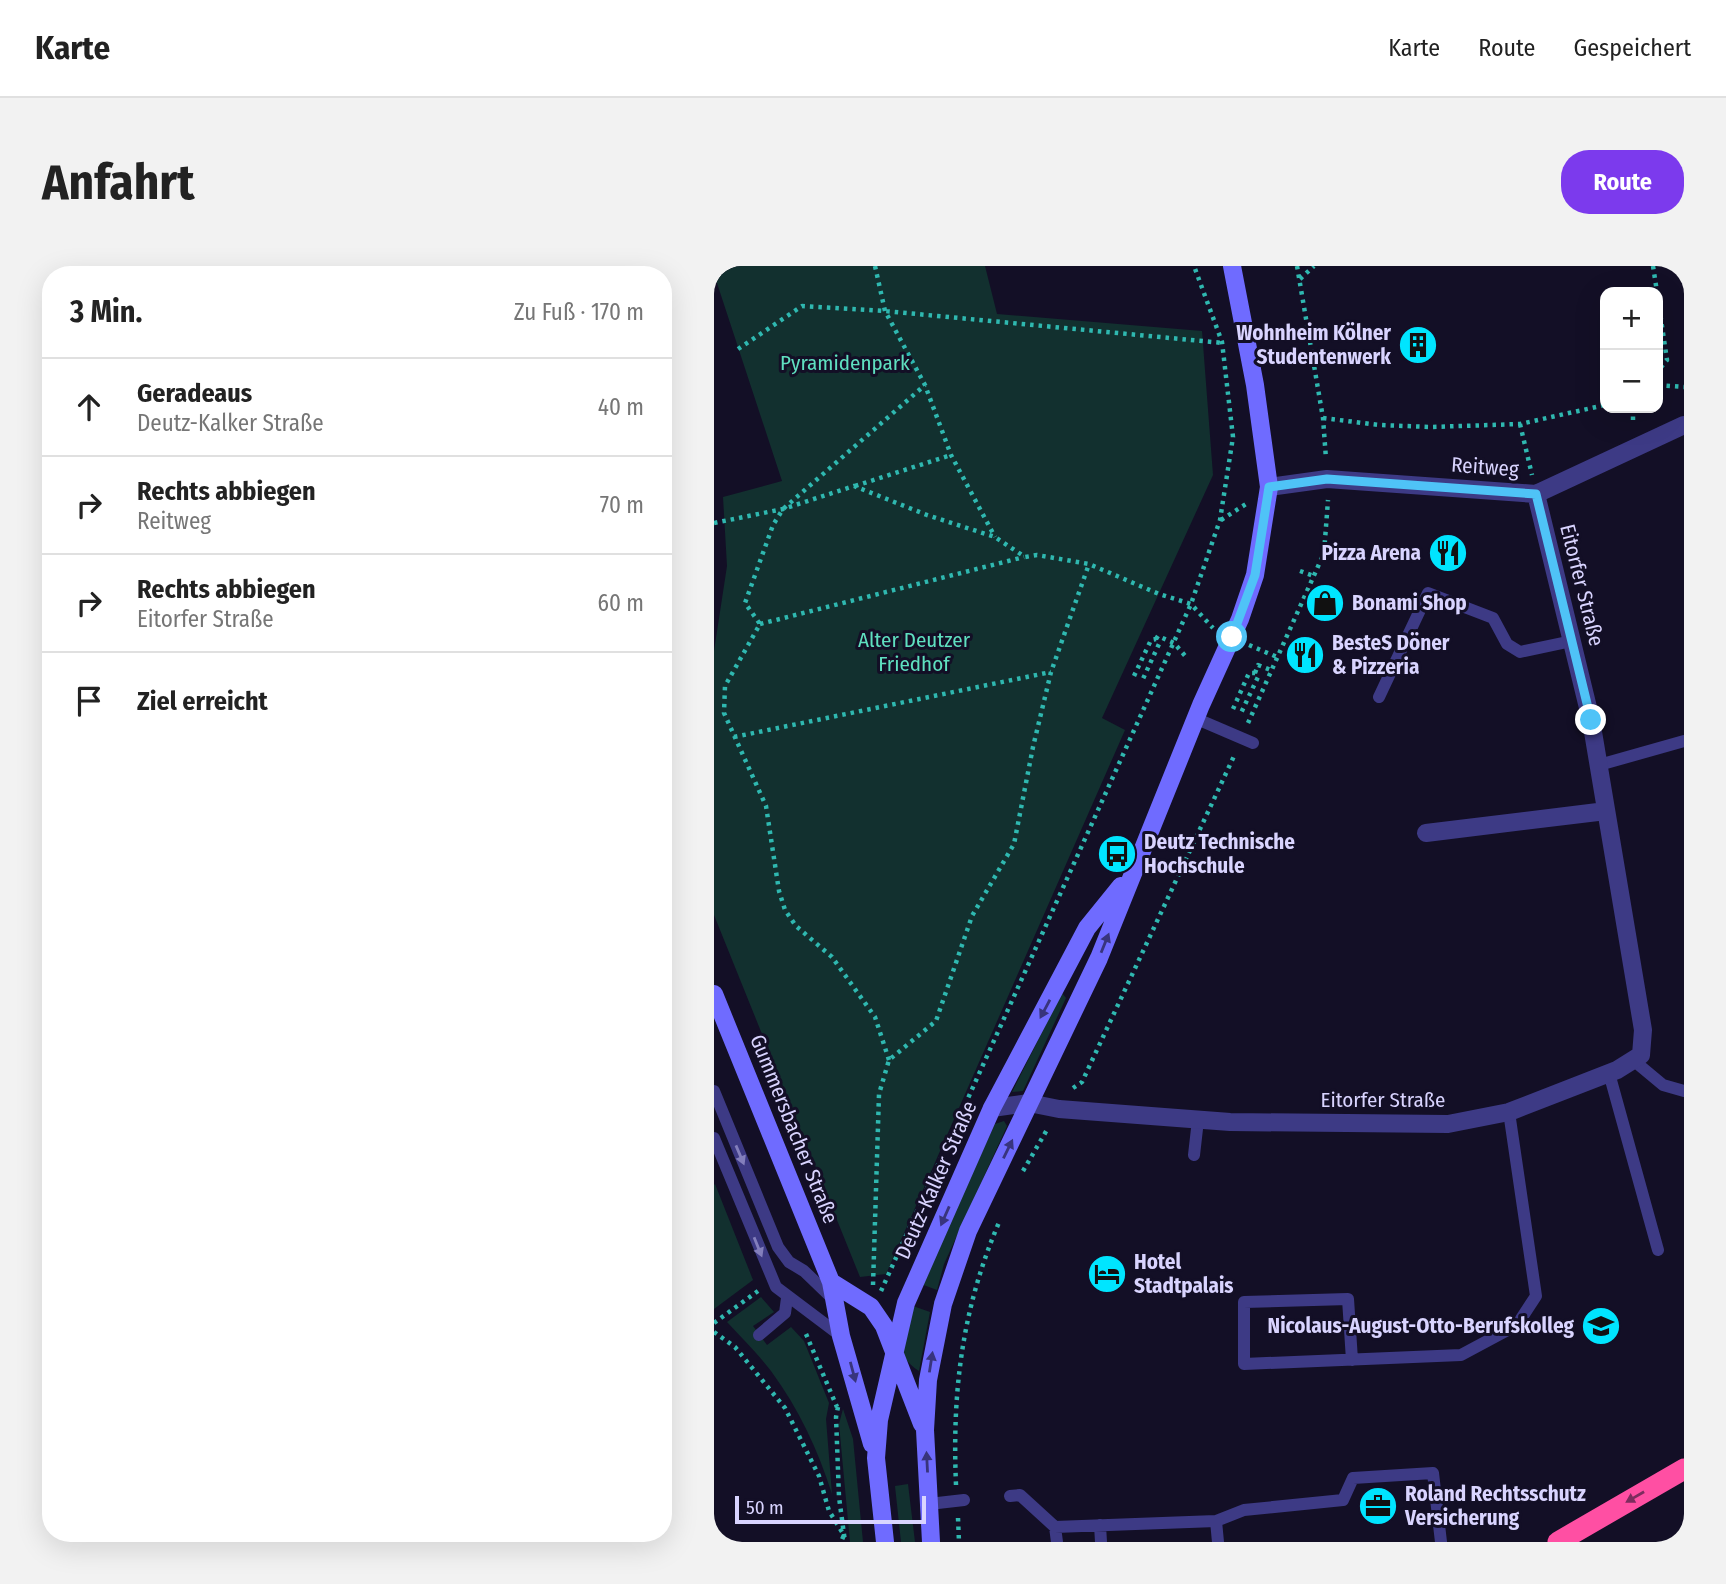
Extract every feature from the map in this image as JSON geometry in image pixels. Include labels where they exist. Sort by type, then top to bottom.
[{"type":"highway","points":[[1559,1542],[1684,1469]]},
{"type":"main road","name":"Deutz-Kalker Straße","points":[[931,1542],[925,1430],[928,1380],[943,1304],[968,1231],[1099,958],[1255,575],[1269,487],[1263,432],[1232,266]]},
{"type":"main road","name":"Deutz-Kalker Straße","points":[[885,1542],[876,1458],[879,1420],[906,1303],[992,1108],[1087,929],[1134,870]]},
{"type":"main road","name":"Gummersbacher Straße","points":[[715,998],[832,1291],[841,1336],[876,1458]]},
{"type":"main road","points":[[832,1291],[871,1307],[884,1326],[925,1430]]},
{"type":"street","name":"Reitweg","points":[[1269,487],[1327,479],[1536,494],[1584,469],[1684,425]]},
{"type":"street","name":"Eitorfer Straße","points":[[992,1108],[1029,1103],[1059,1109],[1198,1120],[1448,1124],[1509,1112],[1609,1073],[1641,1055],[1643,1030],[1591,720],[1536,494]]},
{"type":"street","points":[[1426,833],[1606,811]]},
{"type":"lane","points":[[1379,696],[1428,593],[1493,618],[1507,644],[1520,652],[1572,641]]},
{"type":"lane","points":[[1196,719],[1247,741]]},
{"type":"lane","points":[[1599,765],[1684,741]]},
{"type":"lane","points":[[1633,1060],[1663,1085],[1684,1091]]},
{"type":"lane","points":[[1609,1073],[1658,1251]]},
{"type":"lane","points":[[714,1091],[778,1247],[789,1262],[832,1291]]},
{"type":"lane","points":[[1352,1360],[1348,1299],[1244,1302],[1244,1364],[1352,1360],[1461,1355],[1517,1325],[1536,1296],[1509,1112]]},
{"type":"lane","points":[[1194,1154],[1198,1120]]},
{"type":"lane","points":[[714,1138],[776,1287],[787,1298],[808,1310],[841,1336]]},
{"type":"lane","points":[[760,1335],[785,1313],[787,1298]]},
{"type":"lane","points":[[1055,1527],[1216,1521],[1244,1510],[1343,1500],[1353,1479],[1433,1473],[1441,1542]]},
{"type":"lane","points":[[1010,1496],[1020,1495],[1055,1527],[1057,1542]]},
{"type":"lane","points":[[929,1504],[961,1501]]},
{"type":"lane","points":[[1216,1521],[1218,1542]]},
{"type":"lane","points":[[1100,1525],[1101,1542]]},
{"type":"path","points":[[875,266],[885,311],[925,385],[951,455],[995,537]]},
{"type":"path","points":[[871,1307],[893,1269],[1174,643],[1191,604],[1220,520],[1233,437],[1222,342],[1194,266]]},
{"type":"path","points":[[1022,1173],[1072,1089],[1082,1082],[1247,741],[1271,670],[1324,553],[1328,518],[1324,418],[1297,266]]},
{"type":"path","points":[[1300,279],[1314,266]]},
{"type":"path","points":[[1653,266],[1656,287]]},
{"type":"path","points":[[738,349],[802,306],[885,311],[1222,342],[1247,348]]},
{"type":"path","points":[[1663,333],[1667,360],[1663,365]]},
{"type":"path","points":[[760,624],[745,603],[774,525],[783,509],[925,385]]},
{"type":"path","points":[[1663,385],[1684,387]]},
{"type":"path","points":[[1324,418],[1379,425],[1431,427],[1520,424],[1600,406]]},
{"type":"path","points":[[1520,424],[1536,494]]},
{"type":"path","points":[[714,523],[783,509],[951,455]]},
{"type":"path","points":[[854,486],[927,515],[995,537],[1024,557]]},
{"type":"path","points":[[889,1060],[875,1017],[832,957],[796,926],[785,910],[779,891],[766,806],[724,713],[725,686],[760,624],[1037,555],[1089,564],[1159,594],[1191,604],[1210,626],[1278,657]]},
{"type":"path","points":[[871,1307],[879,1094],[889,1060],[936,1021],[972,916],[1014,844],[1051,672],[1089,564]]},
{"type":"path","points":[[1300,571],[1314,576]]},
{"type":"path","points":[[1134,676],[1151,640],[1158,636],[1174,643],[1186,658]]},
{"type":"path","points":[[1142,681],[1159,644],[1156,639]]},
{"type":"path","points":[[1241,713],[1258,677],[1255,673],[1258,664],[1271,670]]},
{"type":"path","points":[[734,737],[1051,672]]},
{"type":"path","points":[[1233,709],[1249,673],[1255,673]]},
{"type":"path","points":[[959,1542],[961,1501],[954,1445],[956,1390],[968,1312],[1001,1217]]},
{"type":"path","points":[[714,1323],[757,1291]]},
{"type":"path","points":[[714,1332],[735,1347],[785,1408],[819,1476],[829,1511],[844,1535],[841,1542]]},
{"type":"green space","name":"Alter Deutzer Friedhof","points":[[714,266],[985,266],[997,314],[1202,331],[1213,475],[1102,718],[1125,730],[886,1274],[860,1277],[714,915],[714,651],[727,566],[723,497],[782,481],[714,274]]},
{"type":"green space","points":[[1062,993],[1066,998],[1023,1091],[1012,1092]]},
{"type":"green space","points":[[1004,1121],[1007,1126],[944,1264],[937,1290],[921,1284],[995,1124]]},
{"type":"green space","points":[[714,1185],[753,1280],[714,1309]]},
{"type":"green space","points":[[761,1297],[774,1312],[753,1326],[767,1345],[791,1327],[804,1341],[829,1403],[826,1419],[832,1494],[814,1446],[781,1385],[727,1322]]},
{"type":"green space","points":[[913,1306],[930,1312],[919,1371],[910,1364],[902,1349]]},
{"type":"green space","points":[[843,1409],[853,1439],[863,1542],[850,1542],[839,1424]]},
{"type":"green space","points":[[908,1484],[915,1542],[901,1542],[895,1486]]},
{"type":"place","name":"Wohnheim Kölner Studentenwerk","points":[[1418,345]]},
{"type":"place","name":"Pizza Arena","points":[[1448,553]]},
{"type":"place","name":"Bonami Shop","points":[[1325,603]]},
{"type":"place","name":"BesteS Döner & Pizzeria","points":[[1305,655]]},
{"type":"place","name":"Deutz Technische Hochschule","points":[[1117,854]]},
{"type":"place","name":"Hotel Stadtpalais","points":[[1107,1274]]},
{"type":"place","name":"Nicolaus-August-Otto-Berufskolleg","points":[[1601,1326]]},
{"type":"place","name":"Roland Rechtsschutz Versicherung","points":[[1378,1506]]},
{"type":"route","points":[[1232,637],[1255,575],[1269,487],[1327,479],[1536,494],[1591,720]]},
{"type":"park label","name":"Pyramidenpark","points":[[845,363]]}]
